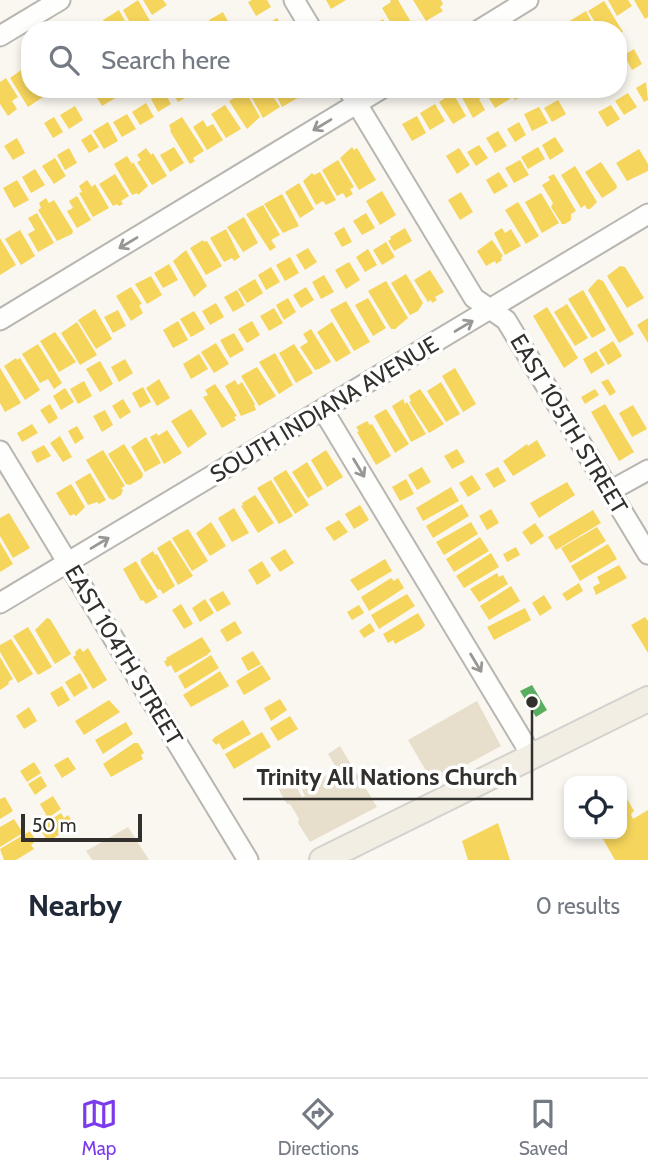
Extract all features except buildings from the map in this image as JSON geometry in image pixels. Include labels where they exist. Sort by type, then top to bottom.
[{"type":"main road","points":[[322,860],[648,699]]},
{"type":"street","points":[[25,21],[60,0]]},
{"type":"street","points":[[294,0],[307,21]]},
{"type":"street","points":[[494,21],[528,0]]},
{"type":"street","points":[[0,36],[21,23]]},
{"type":"street","points":[[0,320],[349,98]]},
{"type":"street","name":"EAST 105TH STREET","points":[[353,98],[474,298],[506,320],[648,554]]},
{"type":"street","name":"SOUTH INDIANA AVENUE","points":[[0,603],[648,215]]},
{"type":"street","points":[[323,410],[533,756]]},
{"type":"street","name":"EAST 104TH STREET","points":[[0,451],[247,860]]},
{"type":"street","points":[[610,491],[648,470]]},
{"type":"place","name":"Trinity All Nations Church","points":[[532,702]]}]
